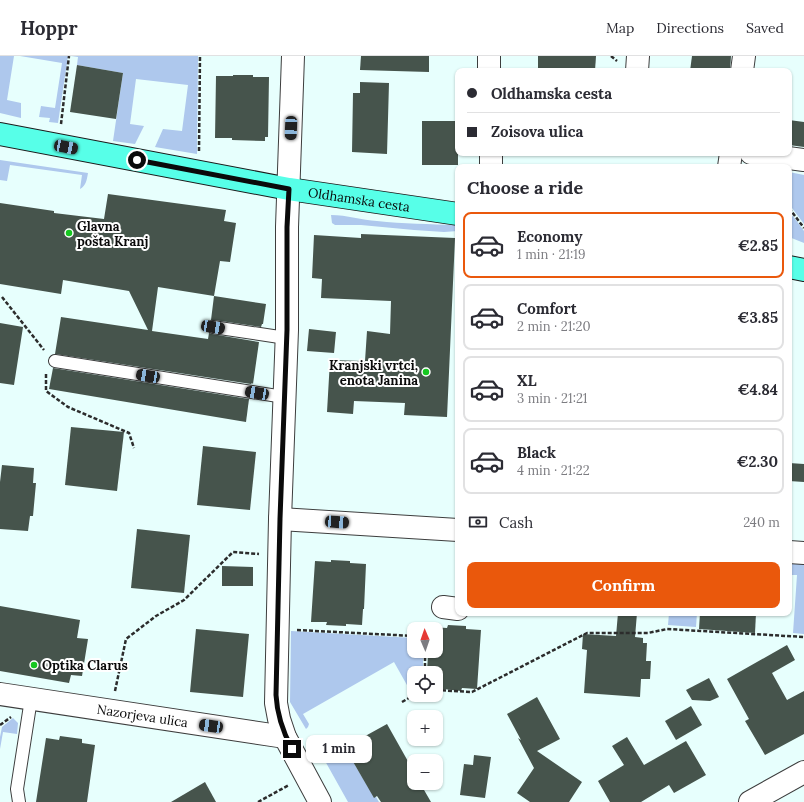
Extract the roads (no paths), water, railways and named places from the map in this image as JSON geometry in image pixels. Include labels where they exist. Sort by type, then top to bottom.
[{"type":"main road","name":"Oldhamska cesta","points":[[0,134],[289,189],[455,214]]},
{"type":"main road","points":[[792,268],[804,270]]},
{"type":"street","points":[[293,56],[287,227],[286,338],[276,695],[279,719],[285,737],[320,802]]},
{"type":"street","points":[[489,56],[490,68]]},
{"type":"street","points":[[637,68],[638,56]]},
{"type":"street","points":[[742,68],[744,56]]},
{"type":"street","points":[[774,156],[804,160]]},
{"type":"street","points":[[280,519],[455,530]]},
{"type":"street","points":[[792,552],[804,553]]},
{"type":"street","name":"Nazorjeva ulica","points":[[0,694],[285,737]]},
{"type":"street","points":[[750,802],[804,772]]},
{"type":"lane","points":[[213,327],[286,338]]},
{"type":"lane","points":[[55,361],[284,397]]},
{"type":"lane","points":[[19,802],[17,789],[31,699]]},
{"type":"place","name":"Glavna pošta Kranj","points":[[69,233]]},
{"type":"place","name":"Kranjski vrtci, enota Janina","points":[[426,372]]},
{"type":"place","name":"Optika Clarus","points":[[34,665]]}]
